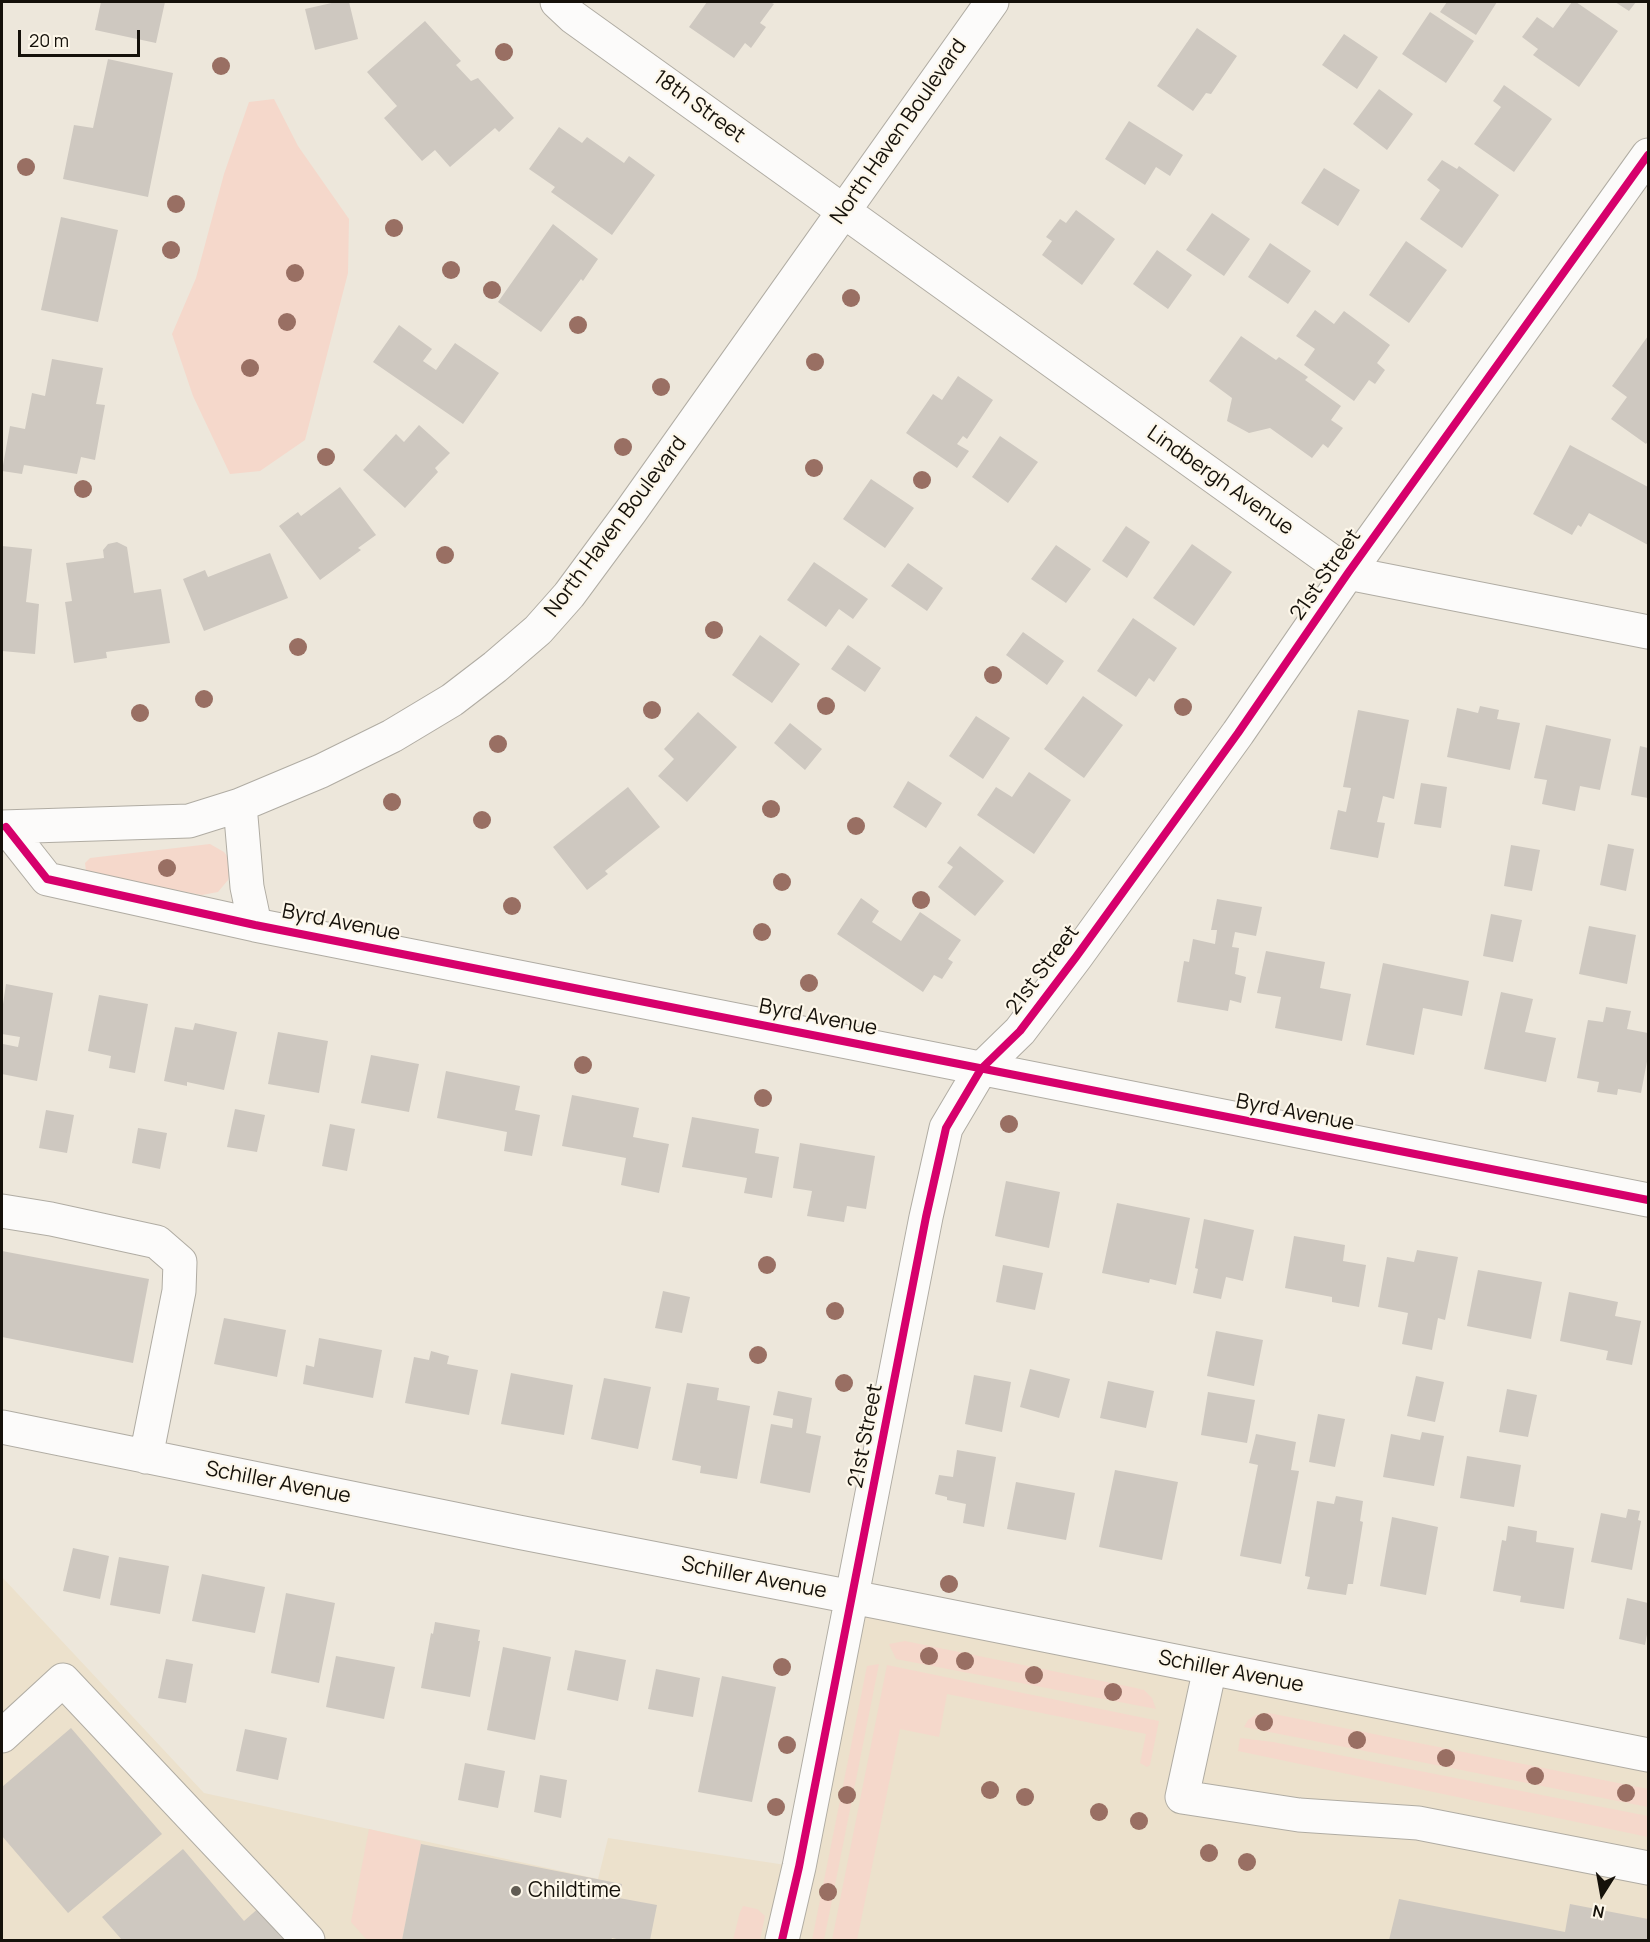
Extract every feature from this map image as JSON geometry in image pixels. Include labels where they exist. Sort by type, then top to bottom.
[{"type":"street","name":"18th Street","points":[[557,2],[573,17],[843,211]]},
{"type":"street","name":"North Haven Boulevard","points":[[4,827],[189,821],[240,805],[321,771],[392,736],[452,700],[495,667],[538,630],[568,595],[631,510],[992,2]]},
{"type":"street","name":"21st Street","points":[[782,1941],[799,1868],[926,1217],[946,1128],[981,1069],[1020,1031],[1076,957],[1238,733],[1348,573],[1648,155]]},
{"type":"street","name":"Lindbergh Avenue","points":[[843,211],[1348,573],[1648,632]]},
{"type":"street","points":[[240,805],[247,887],[255,925]]},
{"type":"street","name":"Byrd Avenue","points":[[4,827],[47,879],[255,925],[1648,1200]]},
{"type":"street","points":[[2,1211],[157,1242],[180,1262],[179,1291],[146,1457]]},
{"type":"street","name":"Schiller Avenue","points":[[2,1427],[526,1534],[1648,1755]]},
{"type":"street","points":[[1210,1668],[1182,1797],[1299,1815],[1418,1823],[1648,1868]]},
{"type":"street","points":[[2,1736],[63,1680],[308,1941]]},
{"type":"shaded area","points":[[274,99],[298,146],[349,219],[348,273],[305,440],[260,471],[230,474],[193,396],[172,334],[196,278],[224,174],[249,102]]},
{"type":"shaded area","points":[[210,844],[224,852],[230,860],[228,880],[218,892],[202,895],[86,871],[85,863],[90,858]]},
{"type":"shaded area","points":[[2,1577],[204,1793],[598,1879],[608,1838],[799,1867],[853,1597],[1648,1755],[1648,1940],[3,1940]]},
{"type":"shaded area","points":[[905,1641],[1144,1690],[1152,1698],[1156,1709],[896,1659],[889,1644]]},
{"type":"shaded area","points":[[879,1664],[824,1940],[812,1940],[867,1666]]},
{"type":"shaded area","points":[[887,1665],[1159,1721],[1150,1765],[1147,1767],[1140,1763],[1146,1734],[947,1694],[939,1737],[900,1729],[857,1940],[832,1940]]},
{"type":"shaded area","points":[[1269,1713],[1648,1789],[1648,1807],[1244,1727],[1248,1720],[1256,1715]]},
{"type":"shaded area","points":[[1240,1738],[1273,1742],[1648,1816],[1648,1837],[1238,1751]]},
{"type":"shaded area","points":[[369,1829],[420,1841],[421,1844],[402,1940],[367,1940],[351,1922]]},
{"type":"shaded area","points":[[743,1906],[757,1909],[765,1916],[760,1940],[733,1940]]},
{"type":"building","points":[[101,2],[165,2],[156,43],[95,30]]},
{"type":"building","points":[[336,2],[349,2],[358,39],[315,50],[305,9]]},
{"type":"building","points":[[707,2],[770,2],[774,4],[760,23],[766,27],[751,48],[745,43],[734,58],[689,27]]},
{"type":"building","points":[[1447,2],[1497,2],[1476,35],[1440,12]]},
{"type":"building","points":[[1572,2],[1576,2],[1618,31],[1579,87],[1533,55],[1538,49],[1522,37],[1537,17],[1553,28]]},
{"type":"building","points":[[1615,2],[1636,2],[1629,11]]},
{"type":"building","points":[[1430,12],[1474,41],[1446,83],[1402,54]]},
{"type":"building","points":[[425,21],[461,61],[456,65],[471,81],[478,78],[514,118],[499,132],[495,128],[450,167],[435,150],[422,161],[384,118],[397,106],[367,72]]},
{"type":"building","points":[[1197,28],[1237,56],[1211,94],[1206,93],[1193,111],[1157,86]]},
{"type":"building","points":[[1344,34],[1378,57],[1357,89],[1322,65]]},
{"type":"building","points":[[108,59],[173,73],[148,197],[63,179],[74,125],[93,128]]},
{"type":"building","points":[[1504,85],[1552,119],[1514,172],[1474,144],[1501,107],[1493,101]]},
{"type":"building","points":[[1379,89],[1413,114],[1387,150],[1353,124]]},
{"type":"building","points":[[1129,121],[1183,155],[1170,176],[1156,167],[1145,185],[1105,159]]},
{"type":"building","points":[[559,127],[582,143],[587,137],[624,163],[629,156],[655,175],[612,235],[551,192],[555,187],[529,169]]},
{"type":"building","points":[[1442,160],[1457,169],[1459,166],[1499,195],[1462,248],[1420,219],[1440,190],[1427,180]]},
{"type":"building","points":[[1324,168],[1360,190],[1338,226],[1301,203]]},
{"type":"building","points":[[1076,210],[1115,239],[1082,285],[1042,255],[1052,241],[1046,237],[1060,219],[1066,223]]},
{"type":"building","points":[[1212,213],[1250,239],[1224,276],[1186,250]]},
{"type":"building","points":[[61,217],[118,230],[98,322],[41,310]]},
{"type":"building","points":[[553,224],[598,259],[541,332],[498,302]]},
{"type":"building","points":[[1406,241],[1447,270],[1409,323],[1369,295]]},
{"type":"building","points":[[1270,243],[1311,271],[1288,304],[1248,277]]},
{"type":"building","points":[[1157,250],[1192,275],[1168,309],[1133,284]]},
{"type":"building","points":[[1315,310],[1334,324],[1344,311],[1390,345],[1377,363],[1385,370],[1375,384],[1369,380],[1354,401],[1304,365],[1315,349],[1296,336]]},
{"type":"building","points":[[399,325],[432,349],[423,361],[436,370],[455,343],[499,373],[463,424],[373,362]]},
{"type":"building","points":[[1241,336],[1276,360],[1279,357],[1308,377],[1305,380],[1341,406],[1331,420],[1343,428],[1328,448],[1323,444],[1312,458],[1270,428],[1249,433],[1227,421],[1232,398],[1209,381]]},
{"type":"building","points":[[1648,336],[1648,441],[1646,444],[1611,419],[1627,397],[1612,386]]},
{"type":"building","points":[[52,359],[103,368],[96,404],[105,405],[95,460],[81,457],[77,474],[24,465],[22,474],[2,471],[10,426],[25,429],[32,393],[45,396]]},
{"type":"building","points":[[958,376],[993,400],[967,439],[963,436],[957,444],[969,451],[957,468],[906,433],[933,394],[942,400]]},
{"type":"building","points":[[419,425],[450,453],[435,468],[438,472],[405,508],[363,470],[396,434],[404,442]]},
{"type":"building","points":[[1000,436],[1038,462],[1008,503],[972,477]]},
{"type":"building","points":[[1570,445],[1648,487],[1648,545],[1589,513],[1581,527],[1578,525],[1572,535],[1533,514]]},
{"type":"building","points":[[871,479],[914,508],[885,548],[843,519]]},
{"type":"building","points":[[340,487],[376,535],[358,548],[361,550],[320,580],[279,526],[298,512],[301,516]]},
{"type":"building","points":[[1126,526],[1150,542],[1127,578],[1102,561]]},
{"type":"building","points":[[117,542],[127,547],[134,593],[161,589],[170,643],[106,652],[107,658],[74,663],[65,602],[72,601],[66,563],[104,558],[103,550],[108,544]]},
{"type":"building","points":[[1192,544],[1232,572],[1194,626],[1153,598]]},
{"type":"building","points":[[1056,545],[1091,569],[1066,603],[1031,579]]},
{"type":"building","points":[[2,546],[32,549],[26,602],[39,604],[35,654],[2,651]]},
{"type":"building","points":[[270,553],[288,598],[204,631],[183,579],[205,570],[208,577]]},
{"type":"building","points":[[814,562],[868,599],[853,619],[839,609],[826,627],[787,600]]},
{"type":"building","points":[[908,563],[943,588],[927,611],[891,586]]},
{"type":"building","points":[[1133,618],[1177,648],[1154,682],[1149,678],[1136,697],[1097,671]]},
{"type":"building","points":[[1023,632],[1064,661],[1047,685],[1006,655]]},
{"type":"building","points":[[760,635],[800,664],[772,703],[732,675]]},
{"type":"building","points":[[848,645],[881,668],[865,692],[831,669]]},
{"type":"building","points":[[1083,696],[1123,725],[1084,778],[1044,749]]},
{"type":"building","points":[[1480,706],[1499,710],[1497,719],[1520,723],[1510,770],[1447,757],[1457,708],[1478,713]]},
{"type":"building","points":[[1358,710],[1409,720],[1394,799],[1383,796],[1377,822],[1385,823],[1378,858],[1330,849],[1338,810],[1346,812],[1351,788],[1343,787]]},
{"type":"building","points":[[698,712],[737,747],[687,802],[658,776],[674,759],[664,749]]},
{"type":"building","points":[[976,716],[1010,738],[983,779],[949,756]]},
{"type":"building","points":[[790,723],[822,749],[805,770],[774,743]]},
{"type":"building","points":[[1546,725],[1611,739],[1600,790],[1580,786],[1575,811],[1542,804],[1547,780],[1534,778]]},
{"type":"building","points":[[1640,746],[1648,748],[1648,798],[1631,795]]},
{"type":"building","points":[[1029,772],[1071,800],[1034,854],[977,815],[996,787],[1012,797]]},
{"type":"building","points":[[908,781],[942,803],[926,828],[893,807]]},
{"type":"building","points":[[1421,783],[1447,787],[1441,828],[1414,824]]},
{"type":"building","points":[[628,787],[660,827],[605,871],[608,874],[587,890],[553,847]]},
{"type":"building","points":[[1608,844],[1634,849],[1626,891],[1600,885]]},
{"type":"building","points":[[1511,845],[1540,850],[1532,891],[1504,886]]},
{"type":"building","points":[[960,846],[1004,881],[975,916],[938,887],[953,867],[947,863]]},
{"type":"building","points":[[861,898],[879,911],[872,922],[901,941],[920,912],[961,940],[948,959],[953,962],[942,979],[934,975],[923,992],[837,934]]},
{"type":"building","points":[[1217,899],[1262,907],[1256,936],[1235,932],[1232,947],[1239,948],[1235,974],[1246,977],[1241,1003],[1230,1000],[1228,1011],[1177,1002],[1184,961],[1189,962],[1193,939],[1215,944],[1217,930],[1211,930]]},
{"type":"building","points":[[1491,914],[1522,920],[1513,962],[1483,956]]},
{"type":"building","points":[[1589,926],[1636,935],[1627,984],[1579,974]]},
{"type":"building","points":[[1266,951],[1325,962],[1320,988],[1351,994],[1342,1041],[1275,1028],[1281,997],[1257,993]]},
{"type":"building","points":[[1383,963],[1469,981],[1462,1016],[1423,1008],[1414,1055],[1366,1045]]},
{"type":"building","points":[[6,984],[53,993],[37,1081],[2,1074],[3,1044],[18,1047],[20,1037],[2,1034],[2,1011]]},
{"type":"building","points":[[1501,992],[1533,999],[1525,1032],[1556,1038],[1546,1082],[1484,1069]]},
{"type":"building","points":[[99,995],[148,1004],[135,1073],[109,1068],[111,1056],[88,1051]]},
{"type":"building","points":[[1606,1007],[1631,1011],[1627,1029],[1648,1033],[1648,1056],[1641,1093],[1618,1089],[1617,1095],[1597,1092],[1599,1082],[1577,1078],[1588,1020],[1603,1022]]},
{"type":"building","points":[[195,1023],[237,1032],[224,1090],[187,1082],[187,1086],[164,1081],[175,1027],[193,1030]]},
{"type":"building","points":[[278,1032],[328,1041],[319,1093],[268,1084]]},
{"type":"building","points":[[371,1055],[419,1064],[409,1112],[361,1103]]},
{"type":"building","points":[[446,1071],[520,1086],[515,1110],[540,1115],[532,1156],[504,1151],[507,1132],[437,1118]]},
{"type":"building","points":[[572,1095],[639,1108],[633,1137],[669,1144],[659,1193],[621,1185],[626,1158],[562,1146]]},
{"type":"building","points":[[235,1109],[265,1115],[257,1152],[227,1147]]},
{"type":"building","points":[[46,1110],[74,1115],[67,1153],[39,1148]]},
{"type":"building","points":[[692,1117],[759,1129],[755,1153],[779,1157],[772,1198],[744,1193],[747,1178],[682,1167]]},
{"type":"building","points":[[330,1124],[355,1129],[347,1171],[322,1166]]},
{"type":"building","points":[[138,1128],[167,1133],[160,1169],[132,1163]]},
{"type":"building","points":[[800,1143],[875,1156],[866,1209],[847,1206],[844,1222],[807,1216],[812,1191],[793,1188]]},
{"type":"building","points":[[1006,1181],[1060,1192],[1049,1248],[995,1236]]},
{"type":"building","points":[[1117,1203],[1190,1218],[1176,1285],[1150,1279],[1149,1283],[1102,1273]]},
{"type":"building","points":[[1204,1219],[1254,1230],[1243,1281],[1226,1277],[1221,1299],[1193,1293]]},
{"type":"building","points":[[1294,1236],[1345,1245],[1343,1261],[1366,1265],[1359,1307],[1332,1302],[1332,1297],[1285,1288]]},
{"type":"building","points":[[1417,1250],[1458,1257],[1445,1320],[1438,1318],[1432,1350],[1402,1344],[1408,1313],[1378,1307],[1387,1257],[1414,1262]]},
{"type":"building","points":[[2,1251],[149,1279],[133,1363],[2,1337]]},
{"type":"building","points":[[1003,1265],[1043,1273],[1035,1310],[996,1302]]},
{"type":"building","points":[[1478,1270],[1542,1282],[1531,1339],[1467,1326]]},
{"type":"building","points":[[663,1291],[690,1297],[682,1333],[655,1328]]},
{"type":"building","points":[[1569,1292],[1618,1302],[1615,1316],[1641,1321],[1632,1365],[1606,1360],[1608,1351],[1560,1341]]},
{"type":"building","points":[[224,1318],[286,1330],[277,1377],[214,1364]]},
{"type":"building","points":[[1216,1331],[1263,1340],[1254,1386],[1207,1376]]},
{"type":"building","points":[[319,1338],[382,1350],[373,1398],[303,1384],[306,1365],[314,1367]]},
{"type":"building","points":[[431,1351],[449,1356],[447,1364],[478,1370],[469,1415],[405,1403],[414,1357],[429,1360]]},
{"type":"building","points":[[1030,1369],[1070,1379],[1059,1418],[1020,1407]]},
{"type":"building","points":[[511,1373],[573,1385],[564,1435],[501,1424]]},
{"type":"building","points":[[974,1375],[1011,1382],[1002,1432],[965,1424]]},
{"type":"building","points":[[1416,1376],[1444,1382],[1435,1422],[1407,1416]]},
{"type":"building","points":[[604,1378],[651,1387],[638,1449],[591,1439]]},
{"type":"building","points":[[1108,1381],[1154,1391],[1146,1428],[1100,1418]]},
{"type":"building","points":[[687,1383],[719,1388],[717,1400],[750,1406],[737,1479],[700,1473],[701,1466],[672,1460]]},
{"type":"building","points":[[1507,1389],[1537,1395],[1528,1437],[1499,1432]]},
{"type":"building","points":[[778,1391],[812,1398],[806,1433],[821,1436],[810,1493],[760,1483],[771,1424],[792,1428],[793,1419],[773,1415]]},
{"type":"building","points":[[1208,1392],[1255,1400],[1247,1443],[1201,1435]]},
{"type":"building","points":[[1318,1414],[1345,1419],[1335,1467],[1309,1462]]},
{"type":"building","points":[[1422,1432],[1444,1436],[1434,1486],[1383,1477],[1391,1434],[1420,1440]]},
{"type":"building","points":[[1256,1434],[1296,1442],[1291,1470],[1299,1471],[1281,1564],[1240,1556],[1258,1465],[1249,1463]]},
{"type":"building","points":[[957,1450],[996,1457],[984,1527],[963,1523],[966,1504],[947,1500],[947,1497],[935,1494],[939,1475],[953,1477]]},
{"type":"building","points":[[1467,1456],[1521,1465],[1514,1507],[1460,1498]]},
{"type":"building","points":[[1115,1470],[1178,1482],[1162,1560],[1099,1547]]},
{"type":"building","points":[[1016,1482],[1075,1493],[1066,1540],[1007,1529]]},
{"type":"building","points":[[1336,1496],[1363,1501],[1360,1521],[1363,1522],[1353,1584],[1348,1584],[1346,1595],[1307,1589],[1310,1577],[1305,1576],[1317,1501],[1334,1504]]},
{"type":"building","points":[[1628,1509],[1640,1511],[1638,1520],[1641,1521],[1632,1570],[1591,1562],[1601,1513],[1626,1518]]},
{"type":"building","points":[[1392,1517],[1438,1527],[1426,1595],[1380,1586]]},
{"type":"building","points":[[1508,1526],[1537,1531],[1536,1542],[1574,1548],[1564,1609],[1520,1602],[1521,1596],[1493,1591],[1502,1540],[1506,1541]]},
{"type":"building","points":[[73,1548],[109,1556],[100,1599],[63,1591]]},
{"type":"building","points":[[119,1557],[169,1566],[160,1614],[110,1605]]},
{"type":"building","points":[[202,1574],[265,1587],[255,1633],[192,1621]]},
{"type":"building","points":[[286,1593],[335,1603],[319,1683],[271,1673]]},
{"type":"building","points":[[1627,1598],[1648,1603],[1648,1629],[1645,1645],[1619,1639]]},
{"type":"building","points":[[435,1622],[480,1630],[470,1697],[421,1688]]},
{"type":"building","points":[[503,1647],[551,1657],[535,1740],[487,1730]]},
{"type":"building","points":[[575,1650],[626,1660],[618,1701],[567,1690]]},
{"type":"building","points":[[336,1656],[395,1667],[384,1719],[326,1707]]},
{"type":"building","points":[[166,1659],[193,1664],[186,1703],[158,1698]]},
{"type":"building","points":[[656,1669],[700,1678],[693,1717],[648,1709]]},
{"type":"building","points":[[722,1676],[776,1687],[752,1802],[698,1792]]},
{"type":"building","points":[[71,1728],[162,1834],[68,1913],[2,1836],[2,1787]]},
{"type":"building","points":[[245,1729],[287,1738],[278,1780],[236,1771]]},
{"type":"building","points":[[465,1763],[505,1771],[498,1808],[458,1800]]},
{"type":"building","points":[[540,1775],[567,1780],[561,1818],[534,1812]]},
{"type":"building","name":"Childtime","points":[[421,1844],[622,1884],[619,1898],[657,1905],[650,1940],[612,1938],[611,1940],[402,1940]]},
{"type":"building","points":[[183,1849],[244,1921],[261,1906],[289,1940],[122,1940],[102,1917]]},
{"type":"building","points":[[1399,1899],[1565,1932],[1570,1904],[1648,1919],[1648,1940],[1389,1940]]},
{"type":"cycle path","points":[[782,1940],[799,1867],[926,1217],[946,1128],[981,1069],[1020,1031],[1076,957],[1238,733],[1348,573],[1648,155]]},
{"type":"cycle path","points":[[6,827],[47,879],[255,925],[1648,1200]]},
{"type":"place","name":"Childtime","points":[[516,1891]]}]
